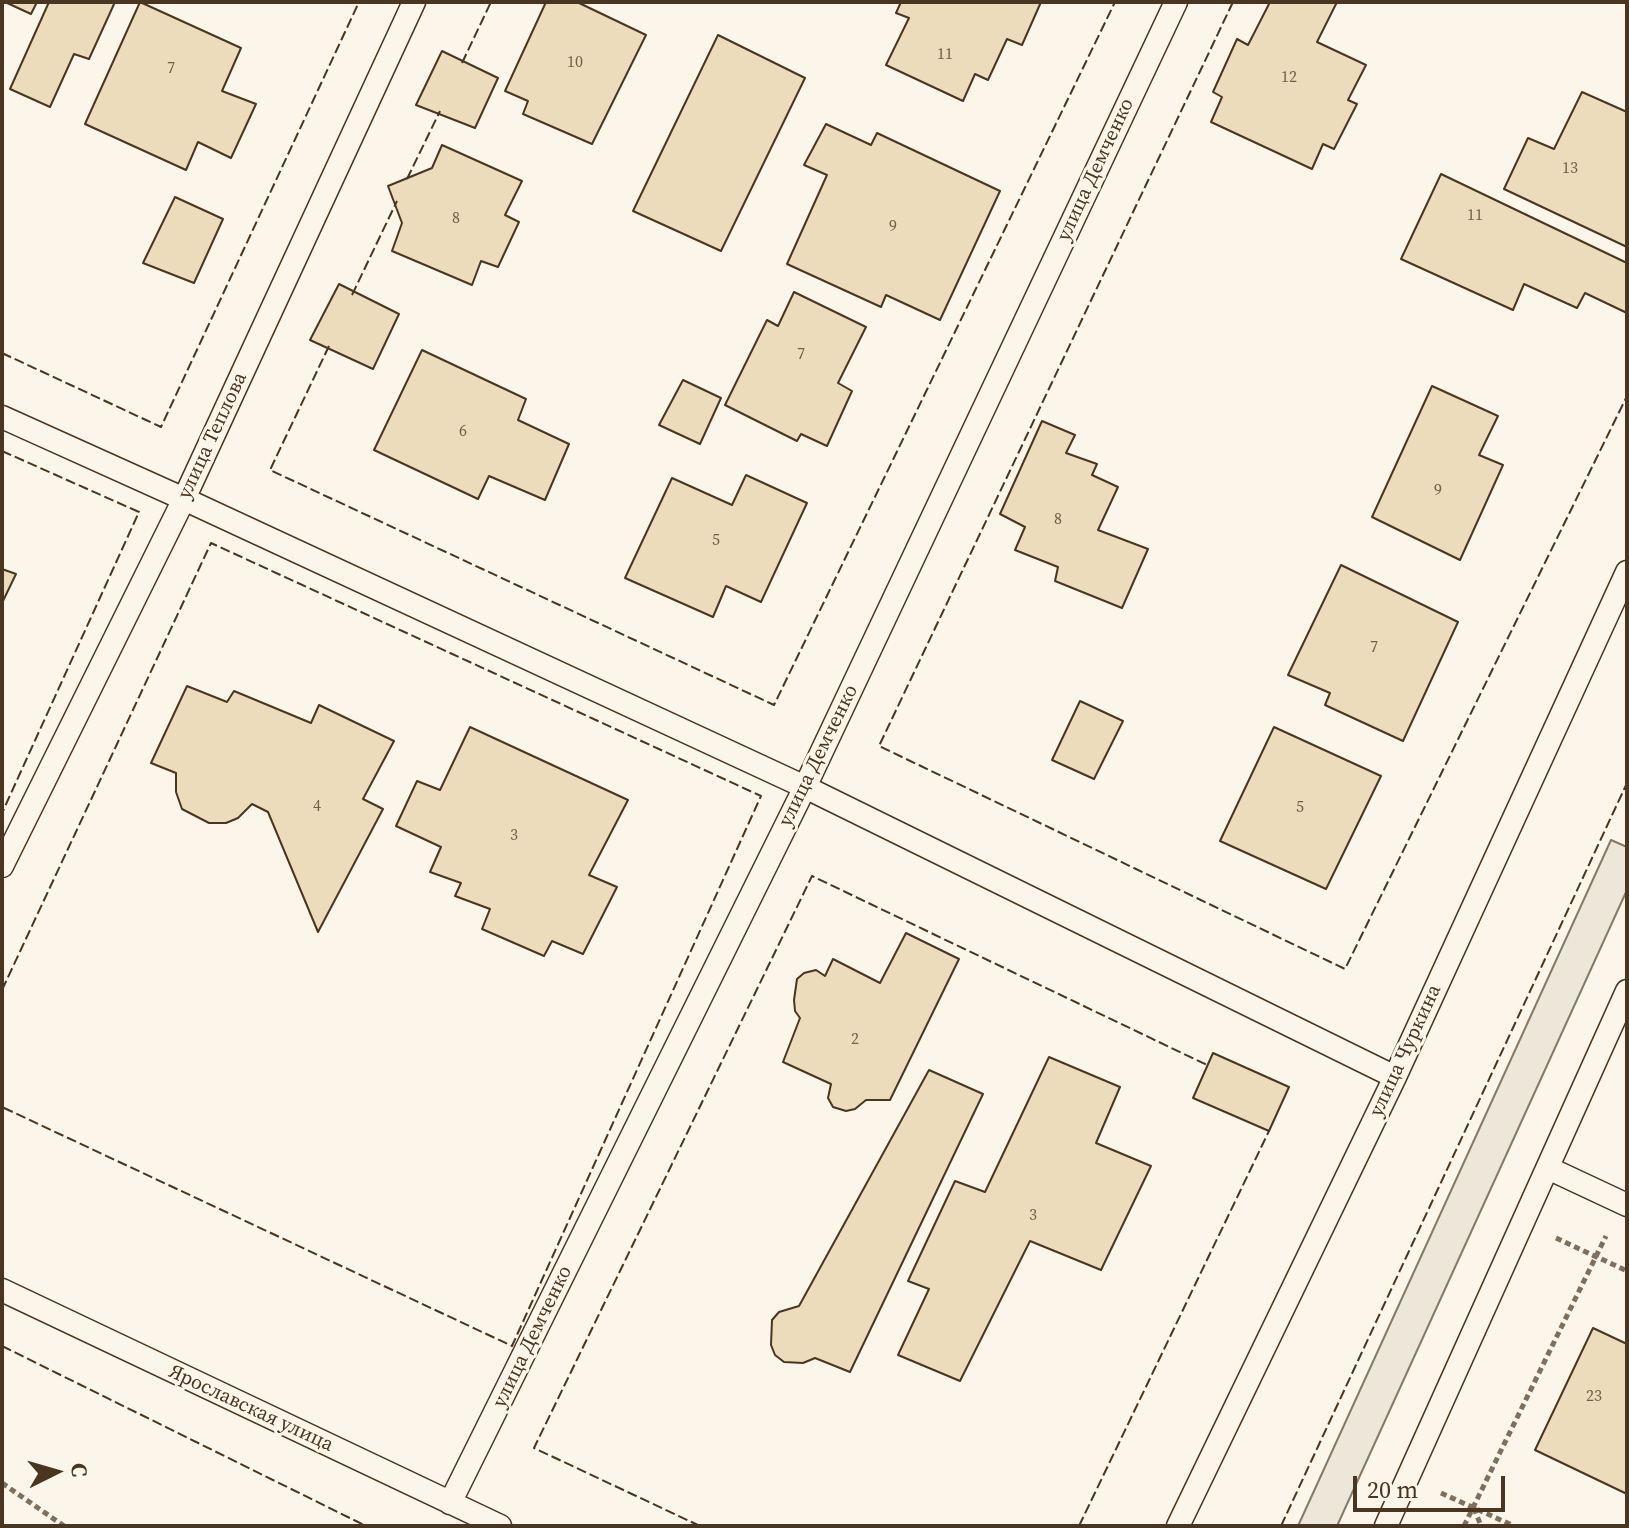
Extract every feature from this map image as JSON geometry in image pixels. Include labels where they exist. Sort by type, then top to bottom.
[{"type":"lane","name":"улица Теплова","points":[[2,866],[184,499],[414,2]]},
{"type":"lane","name":"улица Демченко","points":[[450,1503],[805,787],[1176,2]]},
{"type":"lane","points":[[2,417],[805,787],[1395,1077]]},
{"type":"lane","name":"улица Чуркина","points":[[1178,1526],[1395,1077],[1627,572]]},
{"type":"lane","points":[[1386,1526],[1627,991]]},
{"type":"lane","points":[[1548,1168],[1624,1204]]},
{"type":"lane","name":"Ярославская улица","points":[[2,1290],[500,1526]]},
{"type":"path","points":[[1464,1526],[1595,1256],[1624,1204]]},
{"type":"path","points":[[1523,1222],[1627,1271]]},
{"type":"path","points":[[1408,1477],[1510,1525]]},
{"type":"path","points":[[2,1483],[64,1526]]},
{"type":"path","points":[[1473,1507],[1481,1526]]},
{"type":"shaded area","points":[[1611,840],[1627,847],[1627,890],[1337,1526],[1298,1526]]},
{"type":"building","points":[[5,2],[37,2],[31,14]]},
{"type":"building","points":[[49,2],[115,2],[89,59],[74,54],[50,107],[10,89]]},
{"type":"building","points":[[140,2],[241,48],[222,91],[256,104],[231,158],[198,142],[186,170],[85,124]]},
{"type":"building","points":[[546,2],[577,2],[646,35],[592,144],[523,114],[528,101],[505,91]]},
{"type":"building","points":[[901,2],[1041,2],[1022,45],[1007,39],[988,80],[975,74],[963,101],[886,65],[909,18],[896,13]]},
{"type":"building","points":[[1270,2],[1337,2],[1317,42],[1366,65],[1348,100],[1357,104],[1334,149],[1323,144],[1312,169],[1211,122],[1222,97],[1213,92],[1237,39],[1248,45]]},
{"type":"building","points":[[718,35],[805,78],[721,251],[633,211]]},
{"type":"building","points":[[442,51],[498,78],[475,128],[416,105]]},
{"type":"building","points":[[1582,92],[1627,112],[1627,247],[1504,189],[1528,138],[1554,149]]},
{"type":"building","points":[[826,124],[871,145],[877,133],[1000,191],[940,320],[886,295],[881,307],[787,264],[827,175],[804,165]]},
{"type":"building","points":[[442,145],[522,181],[505,215],[519,222],[498,267],[481,261],[472,285],[392,251],[402,223],[388,186],[432,168]]},
{"type":"building","points":[[1441,174],[1627,263],[1627,313],[1585,293],[1577,308],[1524,284],[1513,310],[1401,259]]},
{"type":"building","points":[[175,197],[223,219],[194,283],[143,263]]},
{"type":"building","points":[[339,284],[399,314],[373,369],[310,340]]},
{"type":"building","points":[[794,292],[866,327],[838,383],[852,391],[827,446],[801,434],[797,441],[725,405],[767,320],[778,326]]},
{"type":"building","points":[[422,350],[526,399],[518,420],[569,444],[545,500],[489,476],[478,499],[374,450]]},
{"type":"building","points":[[683,380],[721,398],[700,444],[659,425]]},
{"type":"building","points":[[1432,386],[1498,416],[1479,455],[1503,465],[1460,560],[1372,517]]},
{"type":"building","points":[[1042,421],[1075,435],[1066,453],[1097,464],[1092,475],[1118,487],[1098,530],[1148,549],[1122,608],[1055,581],[1058,567],[1015,550],[1025,527],[1000,514]]},
{"type":"building","points":[[746,475],[807,503],[761,602],[726,586],[713,617],[625,578],[672,478],[732,505]]},
{"type":"building","points":[[1341,565],[1458,622],[1403,741],[1325,705],[1330,693],[1288,675]]},
{"type":"building","points":[[2,569],[16,574],[2,603]]},
{"type":"building","points":[[187,686],[227,702],[234,691],[311,723],[319,705],[394,741],[363,799],[383,809],[318,932],[268,812],[252,804],[238,818],[226,823],[209,823],[182,809],[176,792],[176,773],[151,763]]},
{"type":"building","points":[[1080,701],[1123,721],[1094,779],[1052,760]]},
{"type":"building","points":[[470,727],[628,800],[589,875],[617,887],[583,954],[552,941],[544,956],[482,929],[490,909],[455,896],[461,883],[430,872],[441,847],[396,826],[417,781],[440,790]]},
{"type":"building","points":[[1274,727],[1381,776],[1326,889],[1220,841]]},
{"type":"building","points":[[906,933],[959,959],[890,1100],[866,1100],[855,1109],[846,1111],[833,1107],[828,1098],[831,1084],[783,1062],[800,1018],[795,1011],[794,1000],[797,979],[804,973],[816,970],[825,976],[833,959],[880,983]]},
{"type":"building","points":[[1213,1053],[1289,1087],[1269,1131],[1193,1098]]},
{"type":"building","points":[[1049,1057],[1120,1087],[1096,1143],[1151,1166],[1101,1270],[1030,1241],[960,1381],[898,1355],[929,1289],[908,1281],[955,1181],[985,1192]]},
{"type":"building","points":[[929,1070],[983,1094],[850,1372],[815,1358],[803,1363],[784,1362],[775,1355],[771,1345],[772,1320],[779,1312],[799,1306]]},
{"type":"building","points":[[1593,1328],[1627,1344],[1627,1494],[1535,1450]]},
{"type":"fence","points":[[2,353],[161,427],[359,2]]},
{"type":"fence","points":[[462,63],[491,2]]},
{"type":"fence","points":[[329,346],[270,470],[774,705],[1115,2]]},
{"type":"fence","points":[[1233,2],[879,746],[1345,969],[1627,396]]},
{"type":"fence","points":[[407,179],[440,111]]},
{"type":"fence","points":[[352,295],[397,201]]},
{"type":"fence","points":[[2,451],[139,512],[2,813]]},
{"type":"fence","points":[[2,990],[211,543],[761,796],[512,1346],[2,1107]]},
{"type":"fence","points":[[1281,1526],[1627,783]]},
{"type":"fence","points":[[700,1526],[534,1448],[812,876],[1207,1065]]},
{"type":"fence","points":[[1079,1526],[1269,1131]]},
{"type":"fence","points":[[2,1346],[366,1526]]}]
